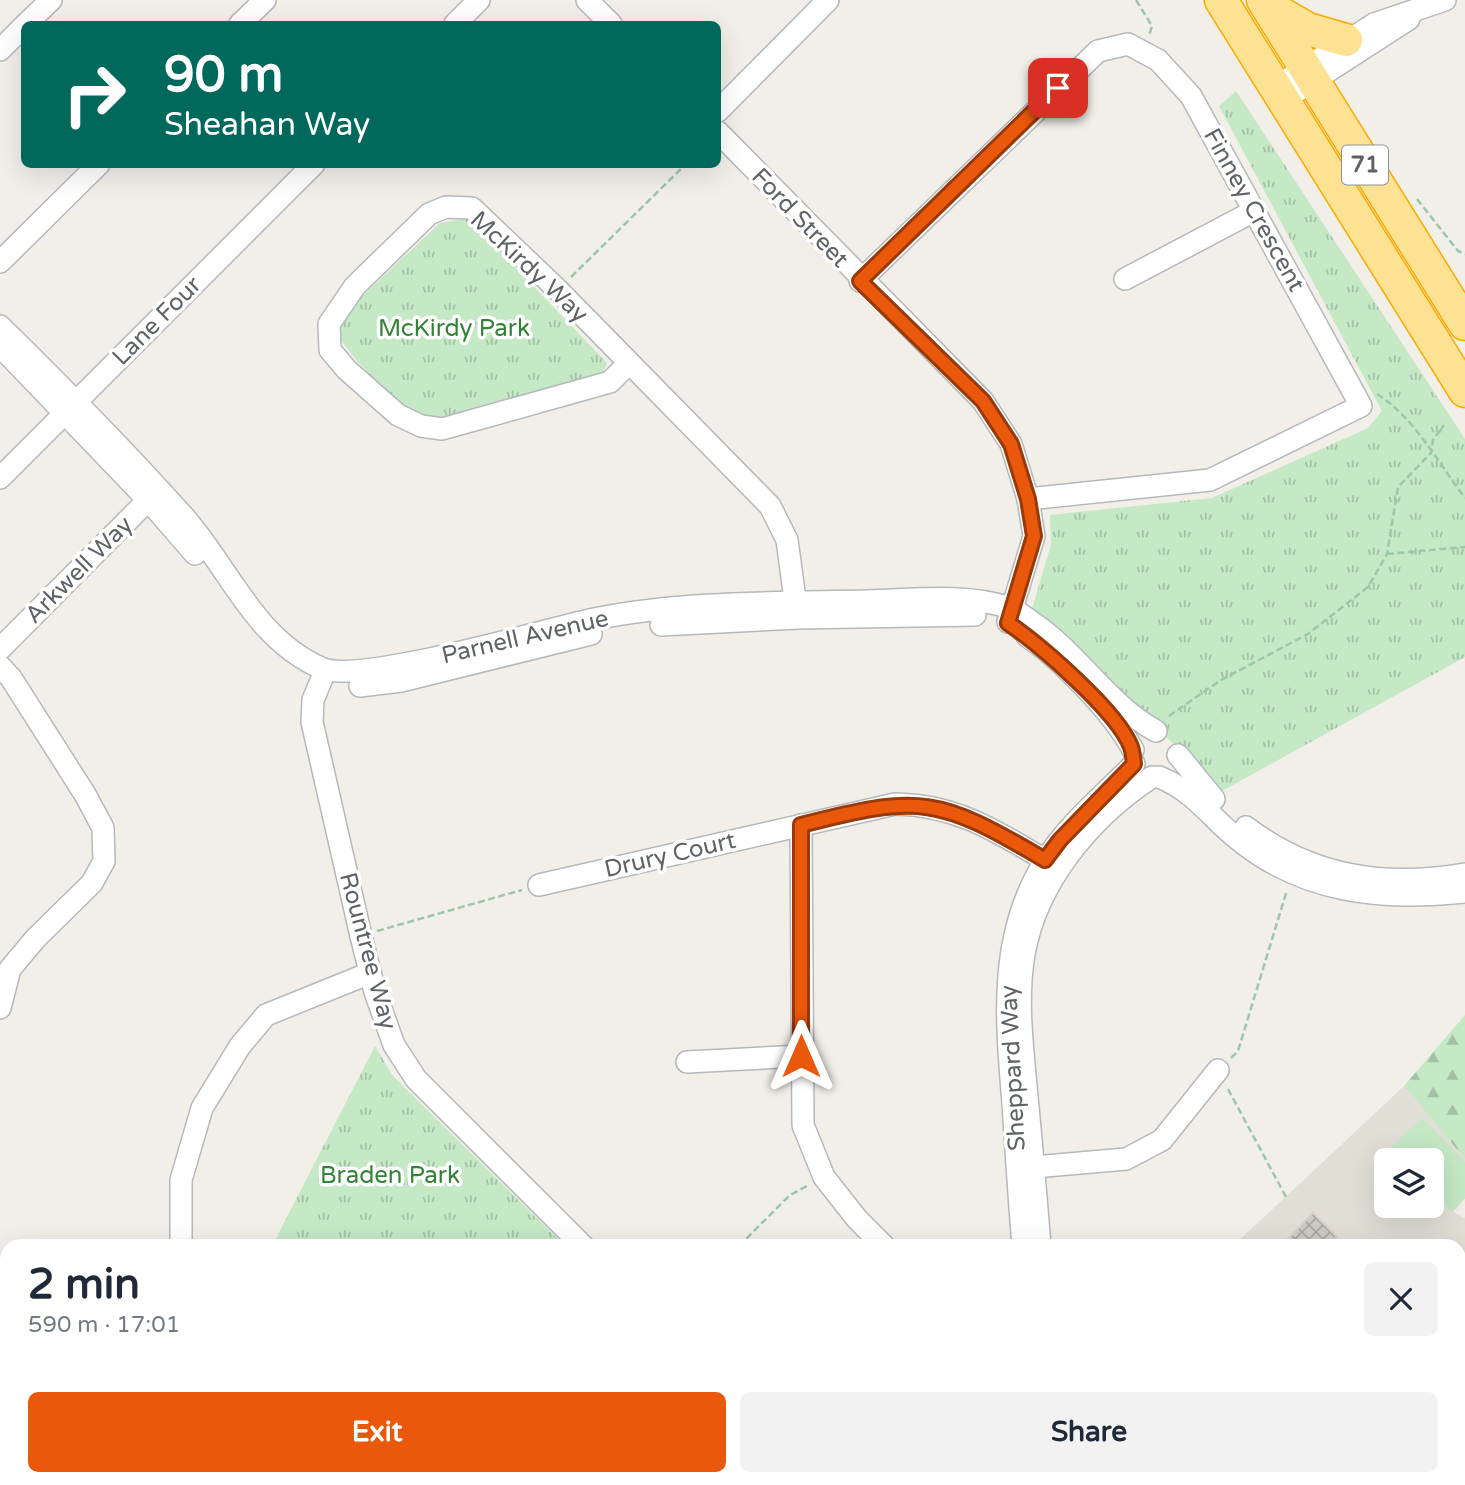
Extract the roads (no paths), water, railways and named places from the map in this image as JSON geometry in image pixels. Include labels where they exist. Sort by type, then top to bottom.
[{"type":"highway","name":"71","points":[[1221,0],[1281,92],[1465,391]]},
{"type":"highway","name":"71","points":[[1264,3],[1465,324]]},
{"type":"highway","points":[[1264,3],[1308,29],[1346,40]]},
{"type":"street","points":[[29,21],[51,0]]},
{"type":"street","points":[[243,21],[265,0]]},
{"type":"street","points":[[458,21],[479,0]]},
{"type":"street","points":[[587,0],[608,21]]},
{"type":"street","points":[[721,108],[828,0]]},
{"type":"street","points":[[1309,75],[1346,40],[1374,24],[1439,1]]},
{"type":"street","points":[[1281,92],[1439,1]]},
{"type":"street","points":[[0,50],[21,29]]},
{"type":"street","name":"Finney Crescent","points":[[860,281],[1098,51],[1128,44],[1158,60],[1191,96],[1361,406],[1210,480],[1028,499]]},
{"type":"street","name":"Ford Street","points":[[721,135],[860,281],[983,401],[1011,444],[1028,499],[1034,536],[1010,616]]},
{"type":"street","points":[[0,262],[95,168]]},
{"type":"street","name":"Lane Four","points":[[0,478],[310,168]]},
{"type":"street","name":"McKirdy Way","points":[[629,363],[610,382],[442,429],[421,426],[398,415],[330,350],[329,324],[355,286],[429,214],[446,207],[472,208],[558,290],[771,506],[787,540],[797,610]]},
{"type":"street","points":[[1125,279],[1254,211]]},
{"type":"street","name":"Parnell Avenue","points":[[0,326],[153,496],[229,606],[261,643],[289,665],[360,687],[597,633],[797,610],[961,600],[1010,616],[1066,647],[1147,726],[1169,736],[1178,747],[1178,755],[1189,771],[1225,811],[1266,842],[1313,866],[1362,879],[1464,882]]},
{"type":"street","name":"Parnell Avenue","points":[[0,346],[71,407]]},
{"type":"street","name":"Arkwell Way","points":[[0,649],[153,496]]},
{"type":"street","name":"Parnell Avenue","points":[[1010,616],[1113,719],[1133,757],[1155,777],[1191,794],[1233,836],[1267,861],[1330,888],[1370,894],[1420,897],[1464,882]]},
{"type":"street","points":[[0,666],[86,796],[103,828],[104,861],[92,883],[35,939],[10,969],[0,1008]]},
{"type":"street","name":"Rountree Way","points":[[323,675],[313,701],[312,722],[360,936],[394,1045],[416,1079],[576,1239]]},
{"type":"street","points":[[1133,757],[1147,726]]},
{"type":"street","points":[[1155,777],[1173,769],[1178,755]]},
{"type":"street","name":"Sheppard Way","points":[[1039,1239],[1022,1039],[1024,955],[1060,840],[1133,757]]},
{"type":"street","name":"Sheppard Way","points":[[1022,1239],[1005,1003],[1016,927],[1052,864],[1108,811],[1155,777]]},
{"type":"street","name":"Drury Court","points":[[539,885],[872,808],[925,804],[974,819],[1052,864]]},
{"type":"street","points":[[801,825],[803,1125],[824,1177],[857,1219],[877,1239]]},
{"type":"street","points":[[181,1239],[181,1180],[202,1108],[240,1046],[267,1015],[370,973]]},
{"type":"street","points":[[687,1062],[801,1056]]},
{"type":"street","points":[[1034,1167],[1126,1159],[1162,1140],[1218,1070]]},
{"type":"park label","name":"McKirdy Park","points":[[454,328]]},
{"type":"park label","name":"Braden Park","points":[[390,1175]]}]
